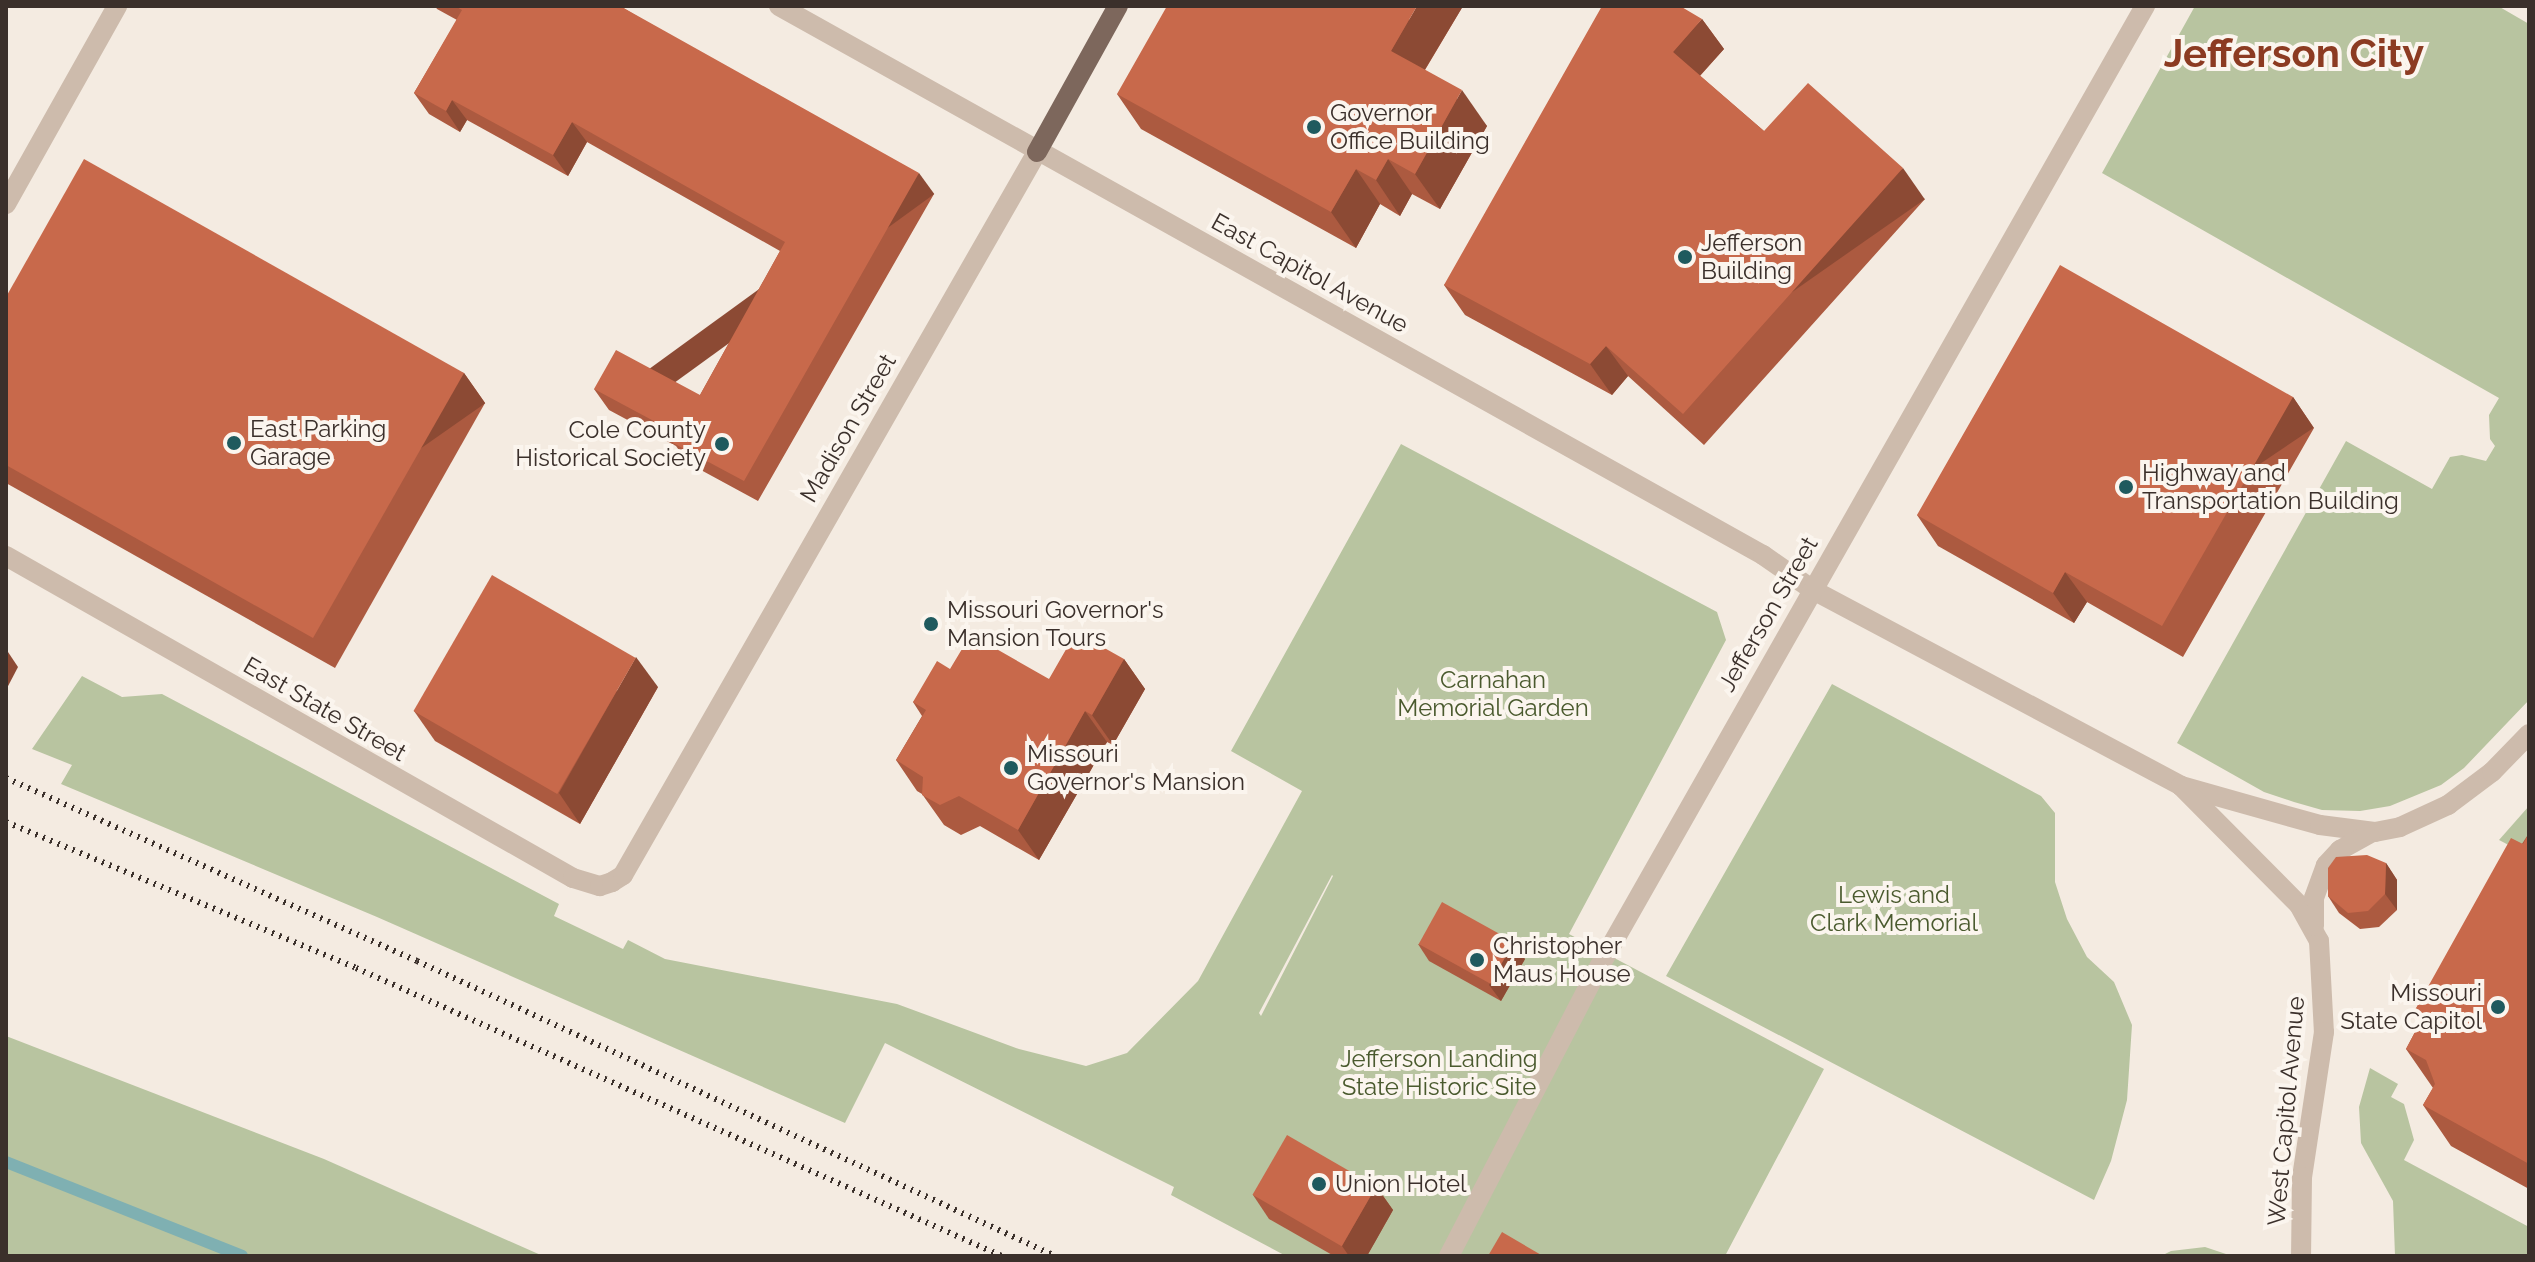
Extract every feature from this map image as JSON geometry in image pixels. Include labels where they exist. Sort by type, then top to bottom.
[{"type":"main road","name":"Madison Street","points":[[1037,152],[1118,6]]},
{"type":"street","points":[[6,204],[117,6]]},
{"type":"street","name":"East Capitol Avenue","points":[[779,6],[1749,548],[1813,590]]},
{"type":"street","name":"Jefferson Street","points":[[1449,1256],[1594,976],[2145,6]]},
{"type":"street","name":"Madison Street","points":[[623,875],[1037,152]]},
{"type":"street","name":"East State Street","points":[[6,556],[573,878],[600,886],[623,875]]},
{"type":"street","name":"West Capitol Avenue","points":[[1813,590],[2181,786],[2320,825],[2375,832],[2400,827],[2448,805],[2492,772],[2529,734]]},
{"type":"street","name":"West Capitol Avenue","points":[[2181,786],[2299,905],[2315,930],[2324,984],[2324,1032],[2302,1177],[2301,1256]]},
{"type":"street","points":[[2315,930],[2314,898],[2326,865],[2340,850],[2375,832]]},
{"type":"green space","points":[[2195,6],[2498,6],[2529,24],[2529,700],[2464,768],[2441,785],[2390,806],[2360,811],[2322,810],[2294,802],[2264,792],[2177,743],[2346,441],[2432,489],[2450,457],[2462,455],[2486,461],[2495,446],[2490,439],[2489,415],[2499,398],[2102,173]]},
{"type":"green space","points":[[1401,444],[1717,612],[1726,640],[1569,934],[1824,1069],[1725,1256],[1286,1256],[1171,1195],[1174,1187],[885,1043],[845,1123],[377,917],[61,784],[72,765],[32,749],[82,676],[122,697],[162,694],[559,904],[554,916],[623,949],[628,940],[665,959],[897,1004],[1019,1049],[1086,1066],[1127,1053],[1198,981],[1302,791],[1231,751]],"holes":[[[1333,876],[1261,1016],[1259,1013]]]},
{"type":"green space","name":"Lewis and Clark Memorial","points":[[1832,684],[2041,796],[2055,813],[2055,882],[2067,919],[2087,957],[2114,982],[2132,1025],[2127,1100],[2111,1161],[2094,1200],[1666,976]]},
{"type":"green space","points":[[2529,806],[2529,848],[2526,854],[2499,840]]},
{"type":"green space","points":[[6,1036],[324,1159],[543,1256],[6,1256]]},
{"type":"green space","points":[[2370,1068],[2398,1084],[2391,1097],[2404,1104],[2414,1140],[2404,1160],[2529,1227],[2529,1256],[2395,1256],[2393,1201],[2361,1143],[2359,1107]]},
{"type":"green space","points":[[2205,1247],[2232,1256],[2161,1256],[2171,1251]]},
{"type":"building","points":[[455,6],[620,6],[919,173],[744,481],[673,443],[678,434],[594,389],[616,350],[700,395],[785,242],[572,122],[553,155],[452,100],[446,111],[414,93],[462,10]]},
{"type":"building","name":"Governor Office Building","points":[[1167,6],[1417,6],[1391,51],[1462,90],[1415,174],[1388,159],[1376,180],[1356,169],[1331,212],[1117,94]]},
{"type":"building","name":"Jefferson Building","points":[[1602,6],[1680,6],[1702,19],[1673,52],[1764,131],[1808,83],[1903,168],[1683,414],[1606,346],[1590,364],[1444,285]]},
{"type":"building","name":"East Parking Garage","points":[[84,159],[464,373],[313,638],[6,465],[6,297]]},
{"type":"building","name":"Highway and Transportation Building","points":[[2060,265],[2293,397],[2162,626],[2065,572],[2053,593],[1917,515]]},
{"type":"building","points":[[492,575],[636,658],[557,794],[414,711]]},
{"type":"building","name":"Missouri Governor's Mansion","points":[[1076,632],[1124,659],[1092,715],[1085,711],[1018,830],[959,796],[940,805],[922,795],[923,777],[896,760],[926,710],[913,702],[937,661],[950,669],[962,649],[986,643],[1049,679]]},
{"type":"building","points":[[2529,833],[2529,1164],[2423,1105],[2435,1084],[2426,1060],[2406,1049],[2424,1015],[2415,1010],[2511,838],[2523,844]]},
{"type":"building","points":[[2367,855],[2386,863],[2385,894],[2368,911],[2348,913],[2328,896],[2328,868],[2336,857]]},
{"type":"building","name":"Christopher Maus House","points":[[1442,902],[1514,942],[1490,984],[1419,944]]},
{"type":"building","name":"Union Hotel","points":[[1287,1135],[1376,1186],[1342,1246],[1252,1195]]},
{"type":"building","points":[[1502,1232],[1543,1256],[1488,1256]]},
{"type":"waterway","points":[[6,1162],[242,1256]]},
{"type":"railway","points":[[6,778],[417,961],[1055,1256]]},
{"type":"railway","points":[[6,822],[356,968],[1002,1256]]},
{"type":"place","name":"Governor Office Building","points":[[1314,127]]},
{"type":"place","name":"Jefferson Building","points":[[1685,257]]},
{"type":"place","name":"East Parking Garage","points":[[234,443]]},
{"type":"place","name":"Cole County Historical Society","points":[[722,444]]},
{"type":"place","name":"Highway and Transportation Building","points":[[2126,487]]},
{"type":"place","name":"Missouri Governor's Mansion Tours","points":[[931,624]]},
{"type":"place","name":"Missouri Governor's Mansion","points":[[1011,768]]},
{"type":"place","name":"Christopher Maus House","points":[[1477,960]]},
{"type":"place","name":"Missouri State Capitol","points":[[2498,1007]]},
{"type":"place","name":"Union Hotel","points":[[1319,1184]]},
{"type":"district","name":"Jefferson City","points":[[2294,53]]},
{"type":"park label","name":"Carnahan Memorial Garden","points":[[1493,694]]},
{"type":"park label","name":"Jefferson Landing State Historic Site","points":[[1439,1073]]}]
